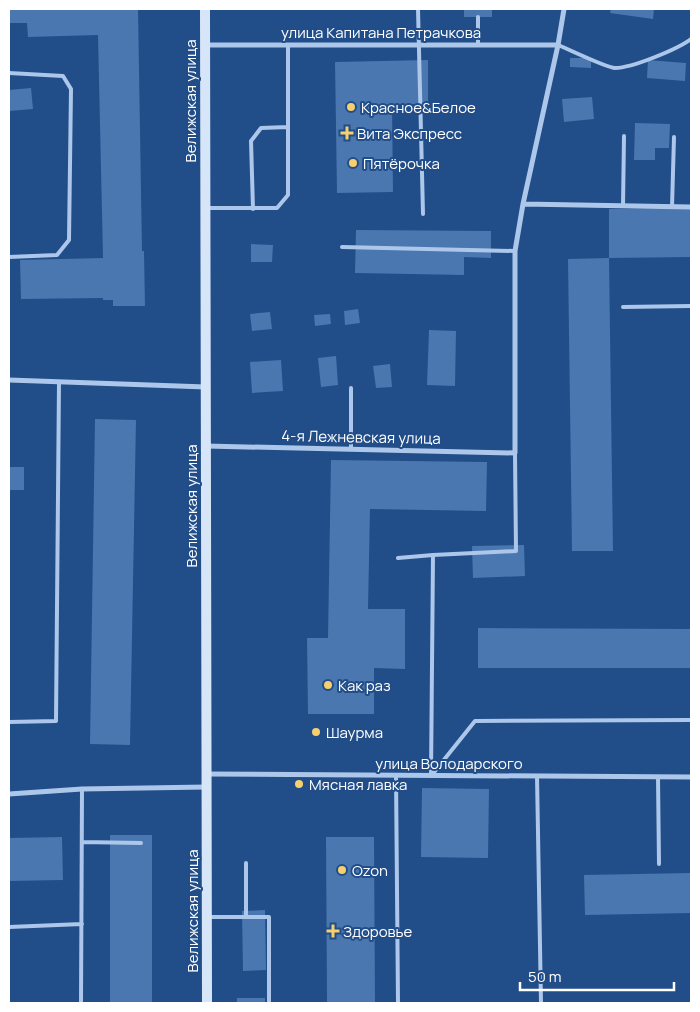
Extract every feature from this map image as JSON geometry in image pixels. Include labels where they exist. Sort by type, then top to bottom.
[{"type":"main road","name":"Велижская улица","points":[[205,9],[207,1003]]},
{"type":"street","points":[[515,453],[515,251],[564,9]]},
{"type":"street","name":"улица Капитана Петрачкова","points":[[205,45],[558,45]]},
{"type":"street","points":[[523,204],[691,207]]},
{"type":"street","points":[[9,380],[206,387]]},
{"type":"street","name":"4-я Лежневская улица","points":[[206,446],[515,453]]},
{"type":"street","name":"улица Володарского","points":[[206,774],[691,778]]},
{"type":"street","points":[[9,794],[82,789],[206,787]]},
{"type":"lane","points":[[418,9],[423,214]]},
{"type":"lane","points":[[478,17],[478,45]]},
{"type":"lane","points":[[558,45],[615,68],[642,62],[665,53],[691,39]]},
{"type":"lane","points":[[205,208],[277,208],[288,195],[288,45]]},
{"type":"lane","points":[[9,73],[62,76],[71,89],[68,240],[57,255],[9,257]]},
{"type":"lane","points":[[253,209],[251,141],[261,128],[288,127]]},
{"type":"lane","points":[[623,206],[624,136]]},
{"type":"lane","points":[[672,207],[674,136]]},
{"type":"lane","points":[[342,247],[515,251]]},
{"type":"lane","points":[[624,308],[691,306]]},
{"type":"lane","points":[[9,722],[56,721],[60,382]]},
{"type":"lane","points":[[351,388],[351,449]]},
{"type":"lane","points":[[398,558],[516,552],[515,453]]},
{"type":"lane","points":[[431,776],[433,555]]},
{"type":"lane","points":[[431,776],[475,720],[691,720]]},
{"type":"lane","points":[[396,775],[398,1003]]},
{"type":"lane","points":[[537,776],[541,1003]]},
{"type":"lane","points":[[658,777],[659,864]]},
{"type":"lane","points":[[81,1003],[82,789]]},
{"type":"lane","points":[[82,842],[141,843]]},
{"type":"lane","points":[[246,863],[246,917]]},
{"type":"lane","points":[[207,917],[269,917],[268,1003]]},
{"type":"lane","points":[[9,927],[82,924]]},
{"type":"building","points":[[9,9],[138,9],[142,251],[144,251],[145,306],[113,306],[113,300],[103,300],[103,298],[21,299],[20,260],[103,258],[98,35],[28,37],[27,23],[9,23]]},
{"type":"building","points":[[464,9],[492,9],[492,17],[464,17]]},
{"type":"building","points":[[611,9],[654,9],[653,19],[610,13]]},
{"type":"building","points":[[570,58],[591,58],[591,68],[570,67]]},
{"type":"building","points":[[428,60],[428,104],[392,104],[393,192],[337,193],[335,62]]},
{"type":"building","points":[[648,60],[686,63],[685,81],[647,78]]},
{"type":"building","points":[[31,88],[33,109],[9,111],[9,90]]},
{"type":"building","points":[[592,97],[594,119],[564,122],[562,99]]},
{"type":"building","points":[[635,123],[670,124],[669,148],[655,148],[655,160],[634,160]]},
{"type":"building","points":[[691,208],[691,257],[609,258],[609,209]]},
{"type":"building","points":[[356,230],[491,231],[491,258],[464,257],[464,275],[355,273]]},
{"type":"building","points":[[251,244],[273,245],[272,262],[251,262]]},
{"type":"building","points":[[609,258],[613,551],[572,551],[568,259]]},
{"type":"building","points":[[358,309],[360,323],[345,325],[344,311]]},
{"type":"building","points":[[270,312],[272,329],[252,331],[250,314]]},
{"type":"building","points":[[330,314],[331,324],[315,326],[314,315]]},
{"type":"building","points":[[429,330],[456,331],[455,386],[427,385]]},
{"type":"building","points":[[336,356],[338,385],[321,387],[318,358]]},
{"type":"building","points":[[281,360],[283,391],[252,393],[250,362]]},
{"type":"building","points":[[390,364],[392,387],[376,388],[373,366]]},
{"type":"building","points":[[95,419],[136,420],[130,745],[90,744]]},
{"type":"building","points":[[331,460],[487,462],[486,511],[370,509],[368,609],[405,609],[405,669],[374,668],[374,714],[308,714],[307,638],[328,638]]},
{"type":"building","points":[[9,467],[24,467],[24,490],[9,490]]},
{"type":"building","points":[[524,545],[525,576],[473,578],[472,546]]},
{"type":"building","points":[[478,628],[691,629],[691,668],[478,668]]},
{"type":"building","points":[[422,788],[489,789],[488,858],[421,857]]},
{"type":"building","points":[[110,835],[152,835],[152,1003],[110,1003]]},
{"type":"building","points":[[62,837],[63,880],[9,881],[9,838]]},
{"type":"building","points":[[326,837],[374,837],[375,1003],[327,1003]]},
{"type":"building","points":[[691,873],[691,913],[585,915],[584,875]]},
{"type":"building","points":[[265,910],[266,970],[243,971],[242,911]]},
{"type":"building","points":[[237,998],[265,998],[265,1003],[237,1003]]},
{"type":"place","name":"Красное&Белое","points":[[351,107]]},
{"type":"place","name":"Вита Экспресс","points":[[347,133]]},
{"type":"place","name":"Пятёрочка","points":[[353,163]]},
{"type":"place","name":"Как раз","points":[[328,685]]},
{"type":"place","name":"Шаурма","points":[[316,732]]},
{"type":"place","name":"Мясная лавка","points":[[299,784]]},
{"type":"place","name":"Ozon","points":[[342,870]]},
{"type":"place","name":"Здоровье","points":[[333,931]]}]
